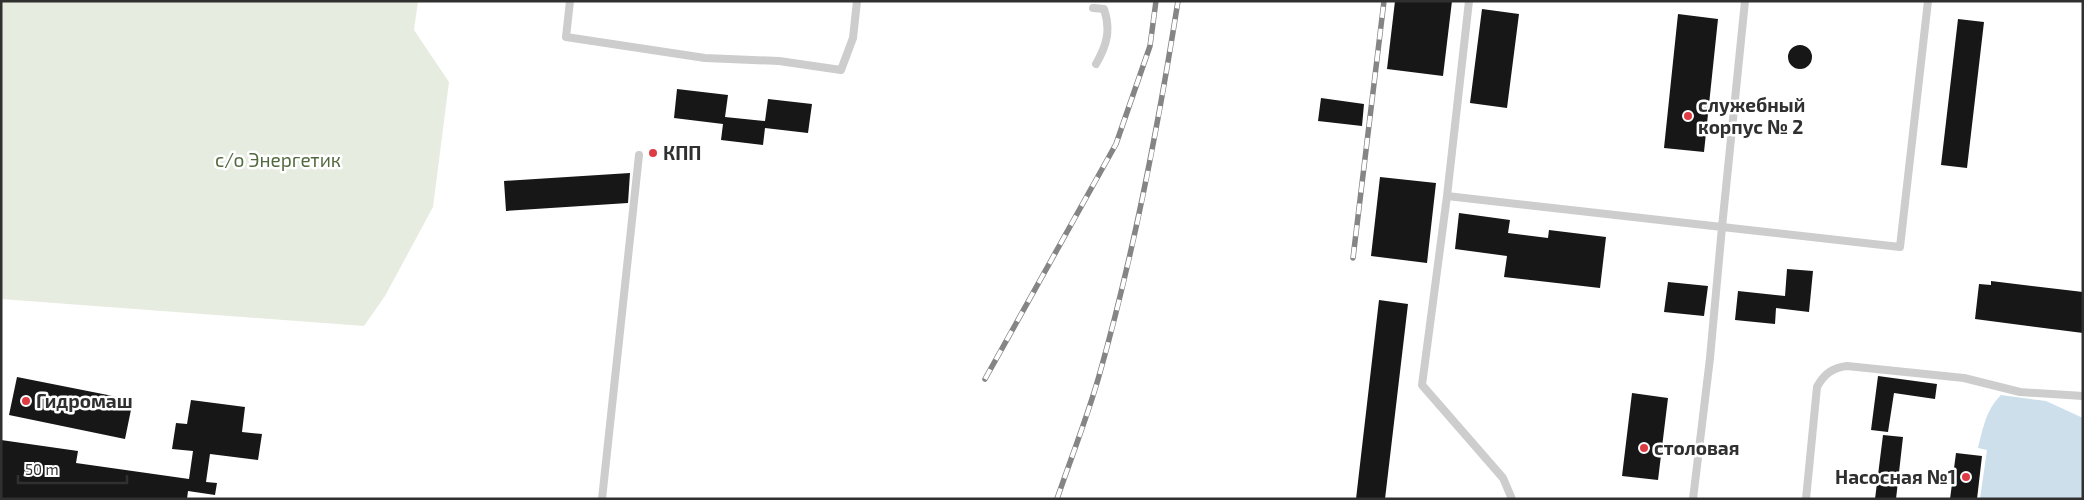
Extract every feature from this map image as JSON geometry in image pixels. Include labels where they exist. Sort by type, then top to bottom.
[{"type":"lane","points":[[570,1],[566,37],[705,58],[779,61],[841,70],[853,38],[857,1]]},
{"type":"lane","points":[[1469,1],[1422,385],[1503,478],[1512,499]]},
{"type":"lane","points":[[1693,499],[1710,358],[1745,1]]},
{"type":"lane","points":[[1446,196],[1900,247],[1928,1]]},
{"type":"lane","points":[[1092,8],[1104,10],[1108,22],[1108,36],[1096,64]]},
{"type":"lane","points":[[602,499],[639,155]]},
{"type":"lane","points":[[1806,499],[1817,387],[1822,378],[1835,368],[1847,366],[1964,378],[2020,392],[2083,396]]},
{"type":"green space","name":"с/о Энергетик","points":[[1,1],[418,1],[414,30],[449,82],[433,207],[385,296],[364,326],[1,299]]},
{"type":"water","points":[[2001,395],[2046,401],[2083,418],[2083,499],[1980,499],[1987,450],[1978,448],[1988,413]]},
{"type":"building","points":[[1395,1],[1452,1],[1443,76],[1387,69]]},
{"type":"building","points":[[1482,9],[1519,14],[1507,108],[1470,103]]},
{"type":"building","name":"служебный корпус № 2","points":[[1678,14],[1718,19],[1704,152],[1664,148]]},
{"type":"building","points":[[1958,19],[1984,22],[1967,168],[1941,165]]},
{"type":"building","points":[[1800,45],[1805,46],[1811,52],[1811,62],[1805,68],[1800,69],[1795,68],[1789,62],[1788,57],[1789,52],[1795,46]]},
{"type":"building","points":[[677,89],[728,95],[725,117],[765,121],[768,99],[812,104],[808,133],[765,128],[763,145],[721,140],[723,124],[674,118]]},
{"type":"building","points":[[1321,98],[1364,104],[1362,126],[1318,121]]},
{"type":"building","points":[[630,173],[628,203],[506,211],[504,181]]},
{"type":"building","points":[[1380,177],[1436,183],[1427,263],[1371,256]]},
{"type":"building","points":[[1459,213],[1510,220],[1508,233],[1548,238],[1549,230],[1606,237],[1600,288],[1504,277],[1507,256],[1455,249]]},
{"type":"building","points":[[1787,269],[1813,271],[1809,312],[1776,308],[1775,324],[1735,320],[1738,291],[1785,296]]},
{"type":"building","points":[[1991,281],[2083,292],[2083,333],[1975,319],[1979,284],[1991,285]]},
{"type":"building","points":[[1668,282],[1708,286],[1704,316],[1664,312]]},
{"type":"building","points":[[1379,300],[1408,304],[1385,499],[1356,499]]},
{"type":"building","points":[[1878,376],[1937,384],[1935,399],[1894,393],[1888,432],[1871,430]]},
{"type":"building","points":[[17,377],[133,400],[125,439],[9,415]]},
{"type":"building","name":"столовая","points":[[1632,393],[1668,398],[1658,480],[1622,476]]},
{"type":"building","points":[[191,400],[245,407],[242,432],[262,434],[258,460],[210,454],[206,482],[217,483],[215,495],[188,491],[187,499],[1,499],[1,440],[78,451],[76,463],[189,479],[193,451],[172,449],[176,423],[187,424]]},
{"type":"building","points":[[1883,435],[1903,437],[1896,499],[1875,499]]},
{"type":"building","name":"Насосная №1","points":[[1956,453],[1982,456],[1977,499],[1950,499]]},
{"type":"railway","points":[[985,379],[1116,144],[1150,46],[1156,1]]},
{"type":"railway","points":[[1057,499],[1084,423],[1112,330],[1134,237],[1153,143],[1178,1]]},
{"type":"railway","points":[[1353,258],[1384,1]]},
{"type":"place","name":"служебный корпус № 2","points":[[1688,116]]},
{"type":"place","name":"КПП","points":[[653,153]]},
{"type":"place","name":"Гидромаш","points":[[26,401]]},
{"type":"place","name":"столовая","points":[[1644,448]]},
{"type":"place","name":"Насосная №1","points":[[1966,477]]}]
